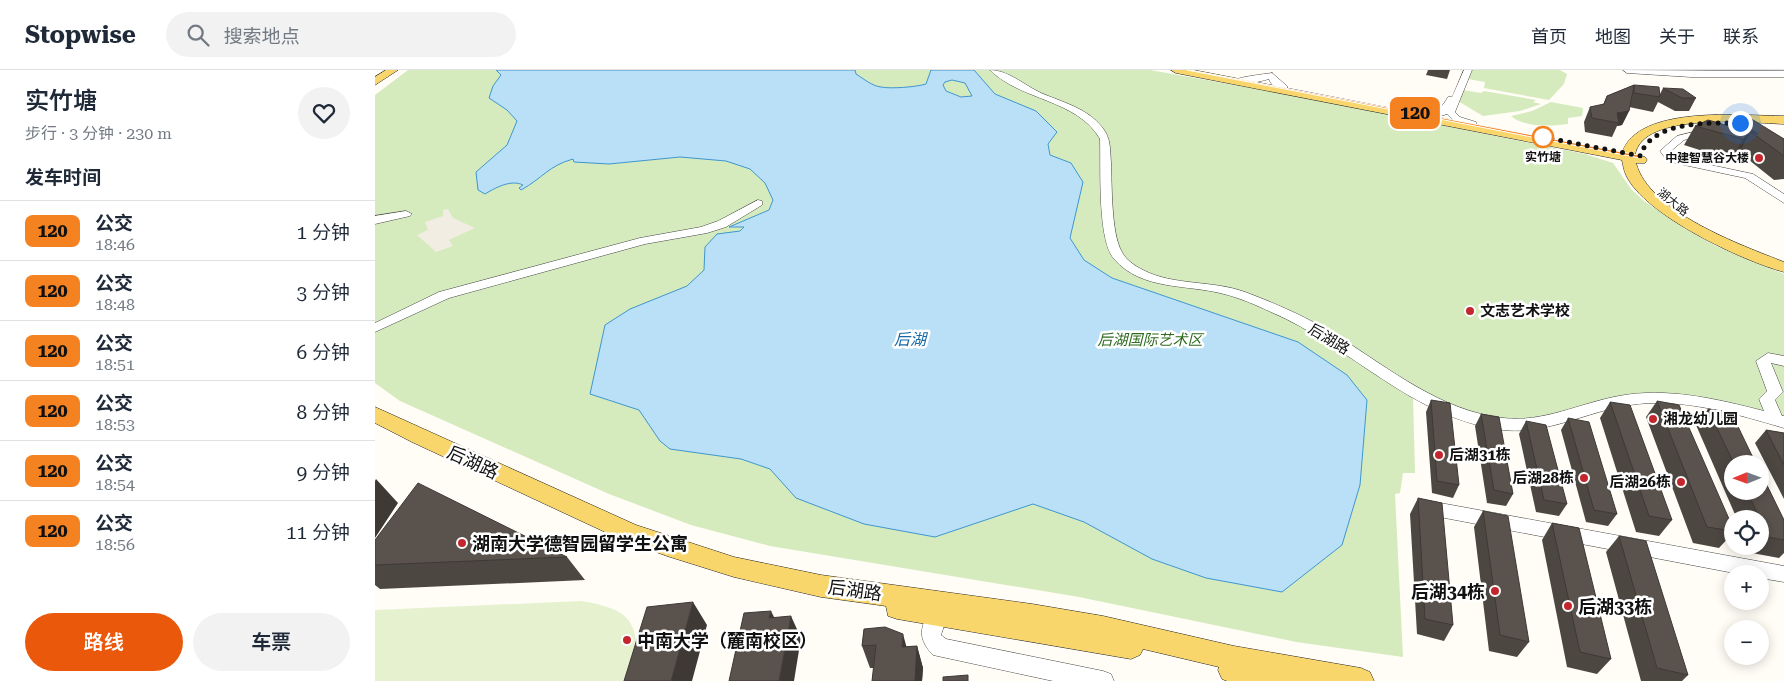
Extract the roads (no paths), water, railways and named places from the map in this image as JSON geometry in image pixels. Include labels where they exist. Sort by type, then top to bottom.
[{"type":"main road","points":[[375,81],[389,70]]},
{"type":"main road","points":[[375,81],[393,70]]},
{"type":"main road","points":[[1176,70],[1267,79],[1591,148],[1621,162],[1658,203],[1689,224],[1724,242],[1784,267]]},
{"type":"main road","points":[[1190,70],[1239,80],[1267,79],[1284,88],[1591,148],[1619,148],[1634,154]]},
{"type":"main road","points":[[1633,175],[1634,154],[1639,137],[1656,128],[1688,121],[1784,122]]},
{"type":"main road","points":[[1634,154],[1648,141],[1667,131],[1694,125],[1784,122]]},
{"type":"main road","name":"湖大路","points":[[1634,154],[1650,182],[1681,210],[1738,242],[1784,260]]},
{"type":"main road","name":"后湖路","points":[[375,414],[628,532],[733,567],[1120,645],[1279,681]]},
{"type":"main road","name":"后湖路","points":[[375,425],[512,491],[686,564],[731,578],[777,587],[1103,628],[1234,658],[1361,681]]},
{"type":"street","name":"后湖路","points":[[994,70],[1029,90],[1089,118],[1103,133],[1105,139],[1111,234],[1116,254],[1139,273],[1162,281],[1227,290],[1281,311],[1417,394],[1451,410],[1483,421],[1529,426],[1548,423],[1590,408],[1634,399],[1687,402],[1780,420]]},
{"type":"street","points":[[1419,114],[1440,114],[1447,111],[1464,70]]},
{"type":"street","points":[[1468,70],[1450,112],[1457,119],[1473,124]]},
{"type":"street","points":[[1627,70],[1691,74],[1784,74]]},
{"type":"street","points":[[1645,70],[1729,73],[1778,72],[1782,70]]},
{"type":"street","points":[[1728,123],[1737,129],[1711,130],[1689,135],[1672,143],[1665,151],[1679,161],[1750,176],[1784,200]]},
{"type":"street","points":[[375,328],[444,294],[644,241],[703,230],[723,224],[758,203]]},
{"type":"street","points":[[375,220],[406,214]]},
{"type":"street","points":[[1780,420],[1767,399],[1777,397],[1764,358],[1784,362]]},
{"type":"street","points":[[1422,506],[1784,574]]},
{"type":"street","points":[[940,608],[931,639],[939,648],[1103,681]]},
{"type":"water","name":"后湖","points":[[496,70],[855,70],[856,74],[871,84],[891,88],[926,84],[931,70],[974,70],[995,94],[1036,111],[1057,132],[1048,144],[1050,155],[1071,163],[1083,182],[1070,238],[1084,260],[1112,278],[1298,342],[1347,375],[1367,400],[1360,485],[1342,545],[1282,592],[1206,578],[1152,559],[1084,522],[1033,504],[935,537],[864,524],[796,498],[770,469],[741,459],[670,449],[660,441],[639,410],[590,394],[605,325],[630,309],[687,286],[704,270],[705,247],[717,234],[740,231],[744,227],[729,227],[769,210],[773,200],[765,183],[750,169],[726,161],[680,157],[609,164],[574,162],[573,159],[557,165],[521,190],[519,188],[523,185],[513,183],[503,185],[485,194],[478,190],[476,172],[507,145],[517,121],[507,110],[489,98],[493,86],[501,75]],"holes":[[[952,80],[965,83],[972,96],[961,97],[946,91],[943,85],[945,82]]]},
{"type":"place","name":"实竹塘","points":[[1543,137]]},
{"type":"place","name":"中建智慧谷大楼","points":[[1759,158]]},
{"type":"place","name":"文志艺术学校","points":[[1470,311]]},
{"type":"place","name":"湘龙幼儿园","points":[[1653,419]]},
{"type":"place","name":"后湖31栋","points":[[1439,455]]},
{"type":"place","name":"后湖28栋","points":[[1584,478]]},
{"type":"place","name":"后湖26栋","points":[[1681,482]]},
{"type":"place","name":"湖南大学德智园留学生公寓","points":[[462,543]]},
{"type":"place","name":"后湖34栋","points":[[1495,591]]},
{"type":"place","name":"后湖33栋","points":[[1568,606]]},
{"type":"place","name":"中南大学（麓南校区）","points":[[627,640]]},
{"type":"park label","name":"后湖国际艺术区","points":[[1150,340]]}]
